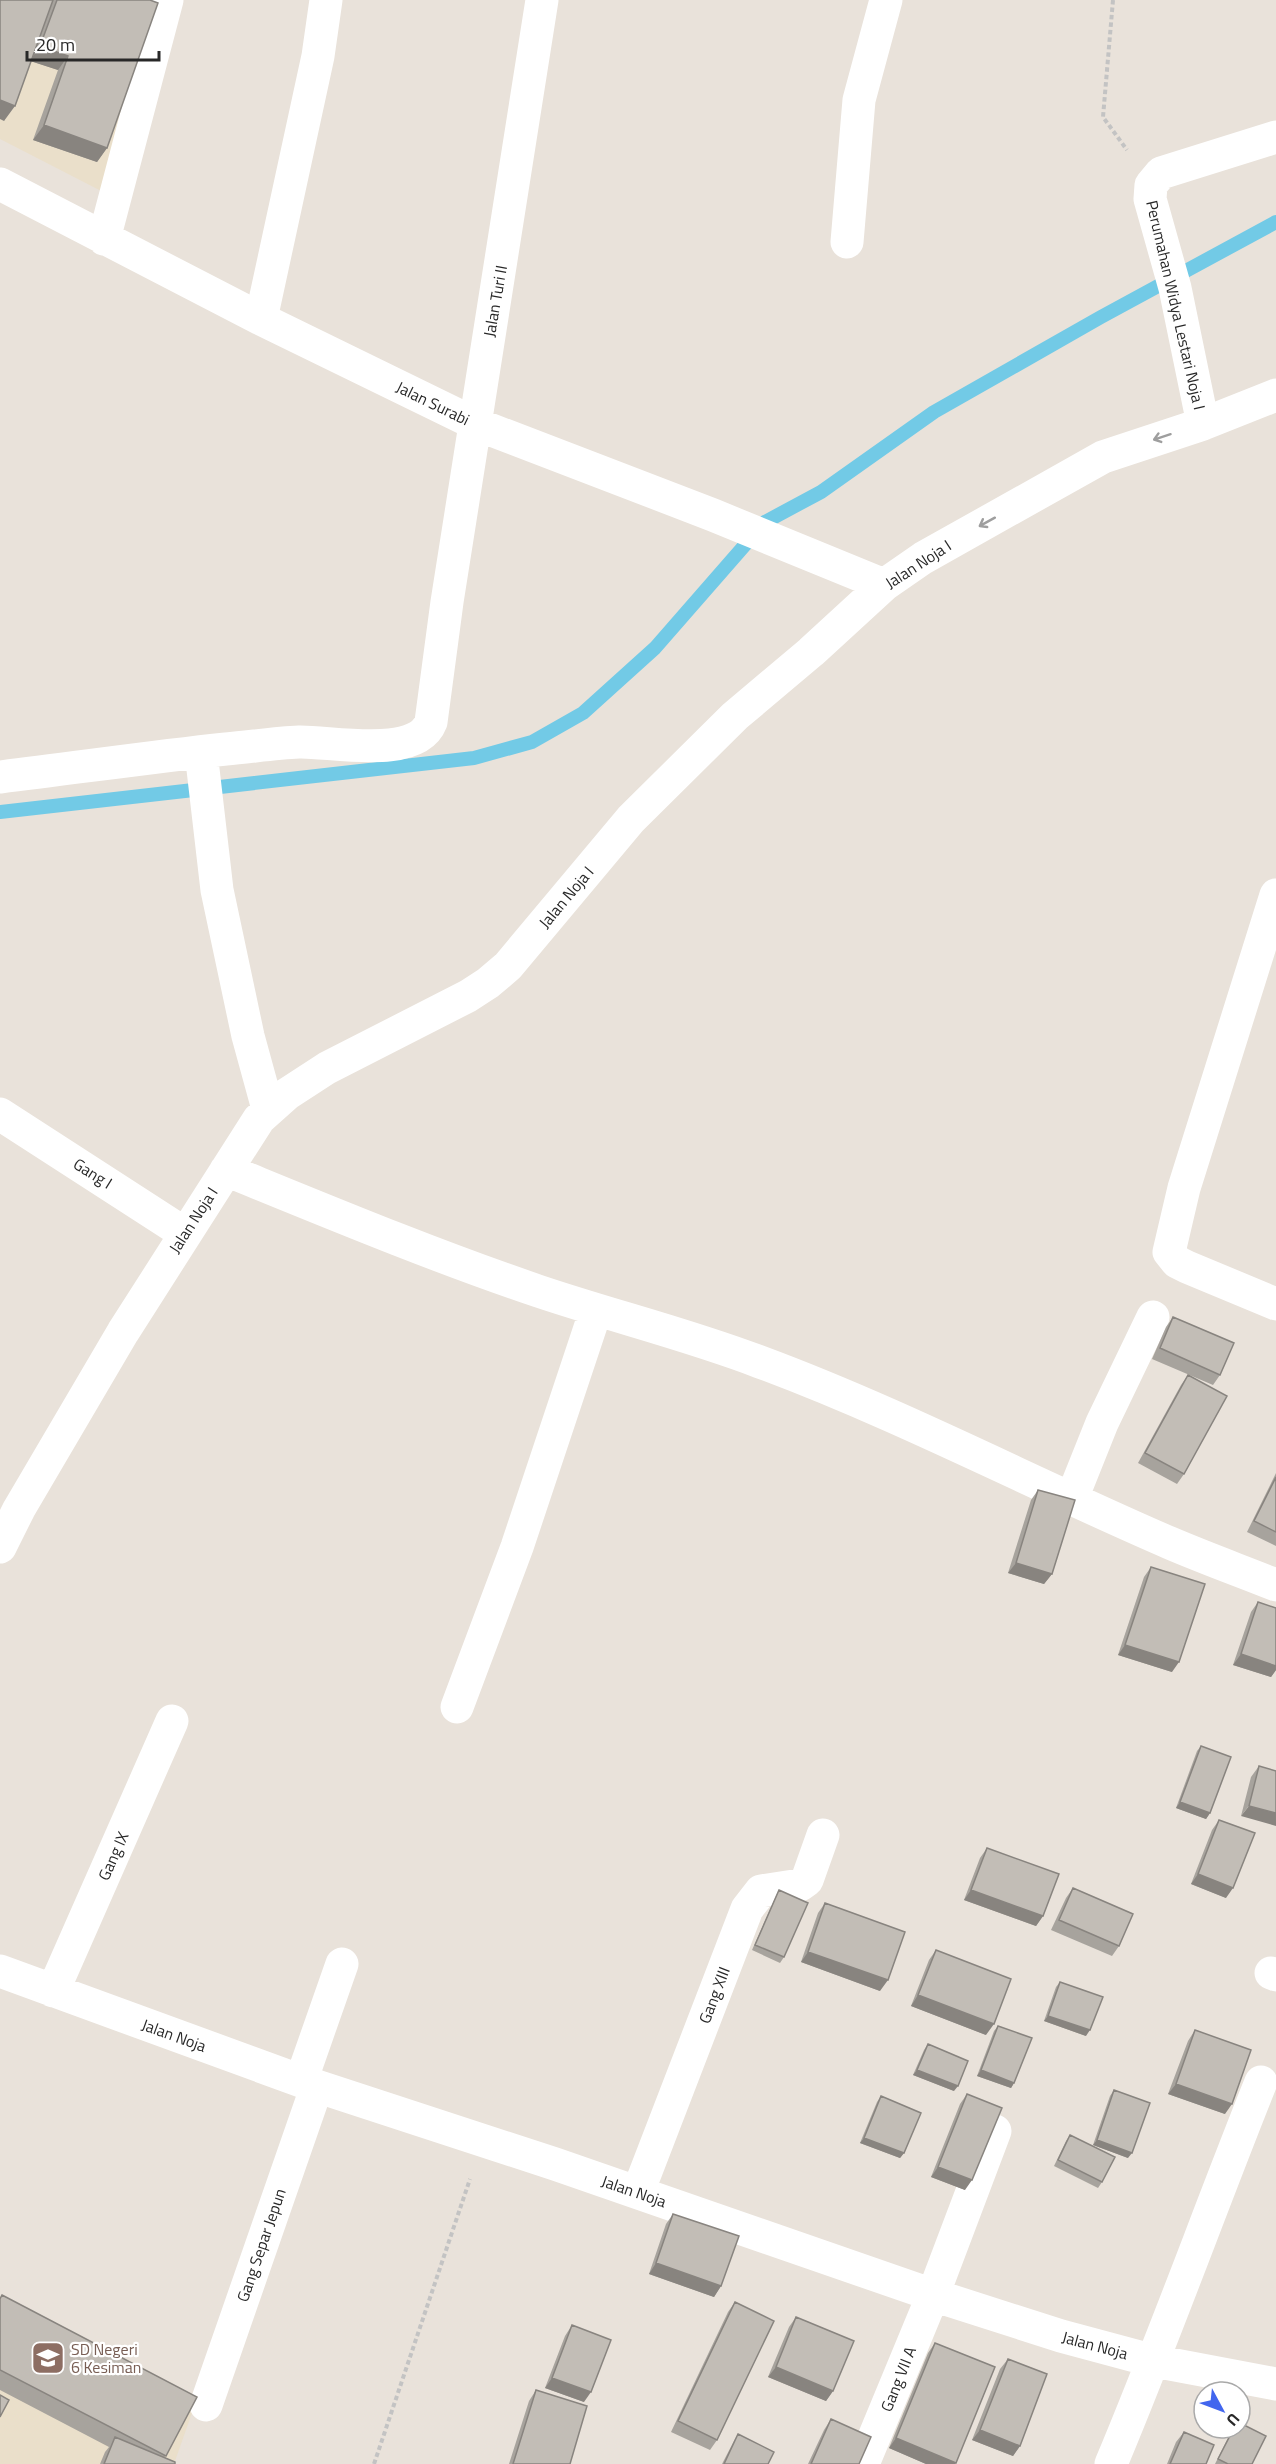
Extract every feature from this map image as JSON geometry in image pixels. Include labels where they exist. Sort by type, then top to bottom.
[{"type":"street","points":[[104,239],[167,0]]},
{"type":"street","points":[[261,319],[318,56],[326,0]]},
{"type":"street","name":"Jalan Turi II","points":[[0,777],[203,760],[300,742],[395,744],[416,740],[427,731],[431,722],[447,602],[542,0]]},
{"type":"street","points":[[847,242],[859,100],[886,0]]},
{"type":"street","points":[[1151,185],[1161,173],[1276,136]]},
{"type":"street","name":"Jalan Surabi","points":[[0,183],[261,319],[476,424],[713,514],[884,585]]},
{"type":"street","name":"Perumahan Widya Lestari Noja I","points":[[1151,185],[1150,199],[1155,222],[1175,288],[1203,424]]},
{"type":"street","name":"Jalan Noja I","points":[[0,1547],[117,1342],[184,1233],[259,1119],[268,1110],[286,1094],[327,1068],[468,996],[494,978],[508,966],[542,927],[632,819],[735,716],[811,652],[884,585],[922,558],[1102,457],[1203,424],[1276,395]]},
{"type":"street","points":[[203,760],[217,890],[232,967],[268,1110]]},
{"type":"street","points":[[1276,895],[1184,1188],[1169,1252],[1177,1262],[1187,1267],[1276,1304]]},
{"type":"street","name":"Gang I","points":[[0,1114],[184,1233]]},
{"type":"street","points":[[226,1170],[477,1269],[596,1310],[699,1340],[761,1362],[847,1396],[1170,1543],[1276,1585]]},
{"type":"street","points":[[457,1707],[518,1547],[596,1310]]},
{"type":"street","points":[[1072,1498],[1102,1423],[1153,1317]]},
{"type":"street","name":"Gang IX","points":[[53,1991],[172,1721]]},
{"type":"street","name":"Gang XIII","points":[[638,2192],[747,1909],[761,1891],[800,1885],[807,1880],[824,1835]]},
{"type":"street","name":"Gang Separ Jepun","points":[[206,2405],[309,2083],[342,1964]]},
{"type":"street","name":"Jalan Noja","points":[[0,1971],[309,2083],[638,2192],[1061,2337],[1154,2361],[1276,2384]]},
{"type":"street","points":[[1111,2464],[1154,2361],[1196,2246],[1261,2082]]},
{"type":"street","name":"Gang VII A","points":[[863,2464],[933,2295],[994,2131]]},
{"type":"path","points":[[1113,0],[1103,117],[1151,185]]},
{"type":"path","points":[[374,2464],[483,2141]]},
{"type":"shaded area","points":[[0,0],[172,12],[109,195],[0,139]]},
{"type":"shaded area","name":"SD Negeri 6 Kesiman","points":[[0,2307],[193,2410],[174,2464],[0,2464]]},
{"type":"building","points":[[0,0],[53,0],[15,106],[0,100]]},
{"type":"building","points":[[57,0],[150,0],[158,3],[107,148],[44,125],[68,56],[40,46]]},
{"type":"building","points":[[1173,1317],[1234,1343],[1220,1375],[1160,1348]]},
{"type":"building","points":[[1188,1375],[1227,1396],[1184,1474],[1145,1453]]},
{"type":"building","points":[[1276,1477],[1276,1532],[1254,1521]]},
{"type":"building","points":[[1038,1490],[1075,1500],[1052,1574],[1016,1563]]},
{"type":"building","points":[[1151,1567],[1205,1584],[1179,1662],[1125,1645]]},
{"type":"building","points":[[1258,1602],[1276,1608],[1276,1666],[1241,1654]]},
{"type":"building","points":[[1201,1746],[1231,1757],[1210,1813],[1180,1802]]},
{"type":"building","points":[[1259,1766],[1276,1771],[1276,1813],[1249,1806]]},
{"type":"building","points":[[1219,1820],[1255,1833],[1233,1888],[1198,1874]]},
{"type":"building","points":[[987,1848],[1059,1874],[1043,1916],[971,1890]]},
{"type":"building","points":[[1073,1888],[1133,1914],[1119,1946],[1059,1920]]},
{"type":"building","points":[[779,1890],[808,1903],[784,1957],[755,1945]]},
{"type":"building","points":[[825,1903],[905,1932],[888,1980],[808,1952]]},
{"type":"building","points":[[936,1950],[1011,1979],[994,2024],[918,1995]]},
{"type":"building","points":[[1060,1982],[1103,1997],[1090,2030],[1048,2016]]},
{"type":"building","points":[[998,2026],[1032,2038],[1014,2083],[981,2070]]},
{"type":"building","points":[[1195,2030],[1251,2050],[1232,2104],[1176,2084]]},
{"type":"building","points":[[928,2044],[968,2061],[958,2086],[917,2070]]},
{"type":"building","points":[[1114,2090],[1150,2103],[1132,2153],[1097,2140]]},
{"type":"building","points":[[967,2094],[1002,2108],[972,2180],[938,2167]]},
{"type":"building","points":[[881,2096],[921,2113],[904,2153],[864,2138]]},
{"type":"building","points":[[1070,2135],[1115,2157],[1102,2182],[1058,2160]]},
{"type":"building","points":[[673,2214],[739,2236],[721,2286],[656,2263]]},
{"type":"building","points":[[2,2295],[197,2397],[166,2456],[0,2370],[0,2299]]},
{"type":"building","points":[[735,2302],[774,2321],[717,2440],[678,2421]]},
{"type":"building","points":[[796,2317],[854,2341],[833,2391],[776,2367]]},
{"type":"building","points":[[572,2325],[611,2340],[591,2392],[552,2378]]},
{"type":"building","points":[[935,2343],[995,2367],[956,2463],[896,2438]]},
{"type":"building","points":[[1008,2359],[1047,2374],[1020,2446],[980,2430]]},
{"type":"building","points":[[536,2390],[587,2406],[570,2464],[513,2464]]},
{"type":"building","points":[[0,2395],[9,2400],[0,2417]]},
{"type":"building","points":[[831,2419],[871,2437],[859,2464],[811,2464]]},
{"type":"building","points":[[1252,2429],[1266,2436],[1252,2464],[1228,2464],[1218,2459],[1228,2440],[1252,2440]]},
{"type":"building","points":[[1184,2432],[1192,2435],[1192,2440],[1202,2440],[1214,2445],[1206,2464],[1170,2464]]},
{"type":"building","points":[[738,2434],[774,2452],[768,2464],[724,2464]]},
{"type":"building","points":[[115,2437],[175,2462],[175,2464],[104,2464]]},
{"type":"waterway","points":[[0,812],[474,758],[532,742],[583,713],[655,648],[765,522],[821,492],[934,412],[1101,317],[1276,222]]},
{"type":"place","name":"SD Negeri 6 Kesiman","points":[[48,2358]]}]
